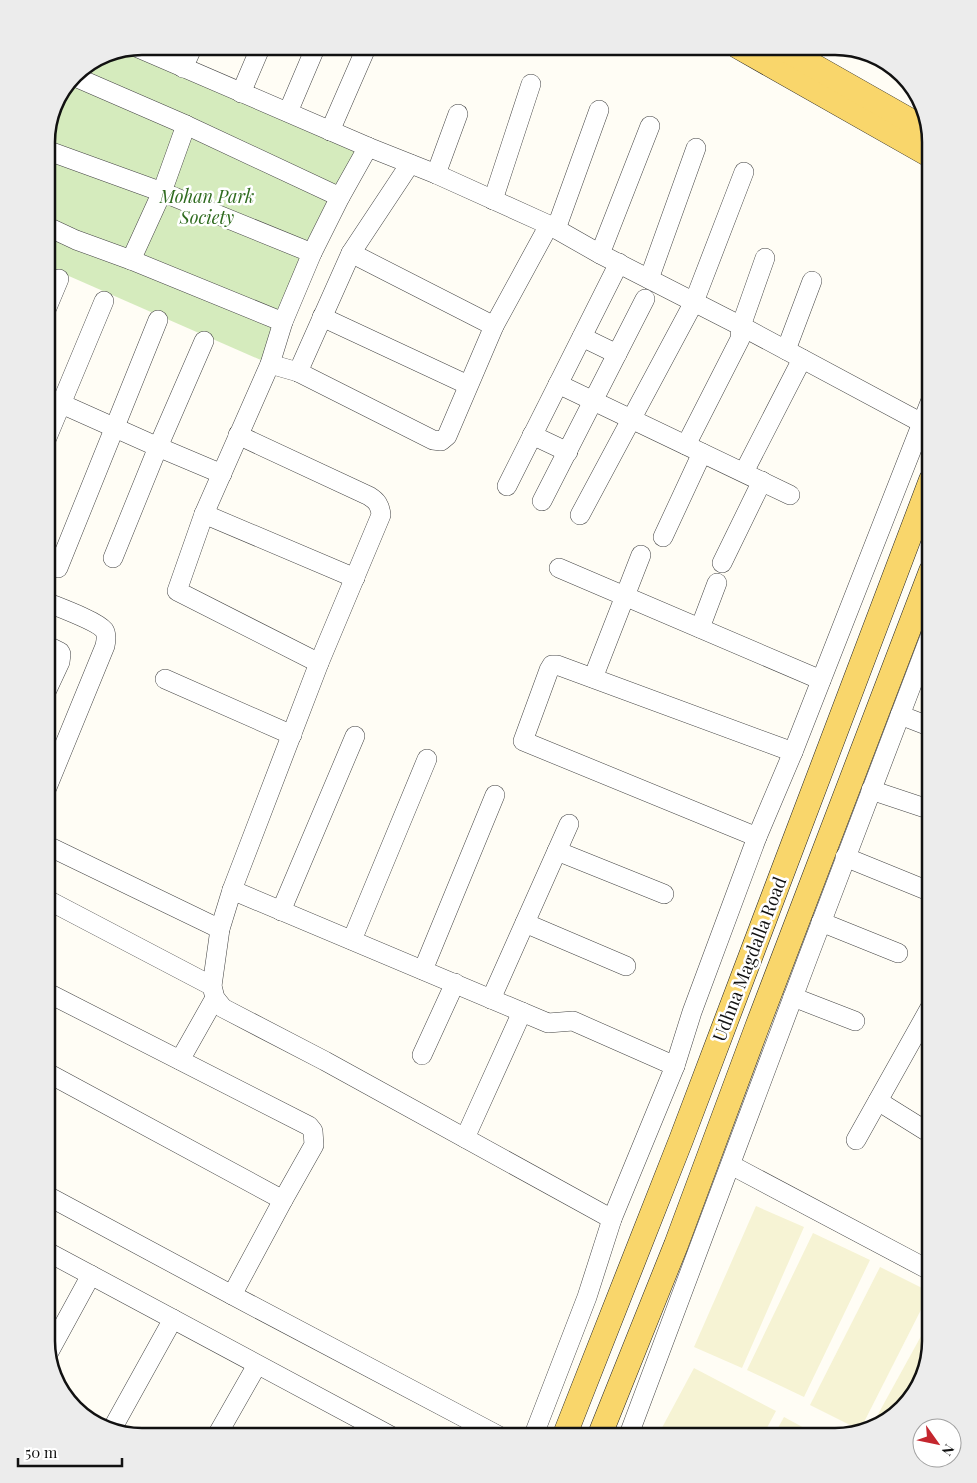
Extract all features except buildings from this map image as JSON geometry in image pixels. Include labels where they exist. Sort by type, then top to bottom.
[{"type":"main road","points":[[753,55],[922,151]]},
{"type":"main road","points":[[769,55],[905,134],[922,137]]},
{"type":"main road","points":[[795,55],[911,121],[921,131]]},
{"type":"main road","points":[[826,55],[914,107]]},
{"type":"main road","name":"Udhna Magdalla Road","points":[[568,1428],[681,1140],[922,504]]},
{"type":"main road","name":"Udhna Magdalla Road","points":[[603,1428],[676,1245],[757,1026],[922,595]]},
{"type":"street","points":[[152,55],[436,174],[553,227],[600,254],[741,326],[922,423],[793,752],[757,837],[692,1012],[675,1066],[612,1220],[586,1297],[535,1428]]},
{"type":"street","points":[[183,68],[189,55]]},
{"type":"street","points":[[241,93],[257,55]]},
{"type":"street","points":[[288,112],[312,55]]},
{"type":"street","points":[[330,130],[363,55]]},
{"type":"street","points":[[81,79],[186,125],[340,197]]},
{"type":"street","points":[[493,200],[531,84]]},
{"type":"street","points":[[270,364],[298,372],[437,442],[444,440],[494,326],[553,227],[599,110]]},
{"type":"street","points":[[436,174],[458,114]]},
{"type":"street","points":[[131,260],[162,192],[186,125]]},
{"type":"street","points":[[600,254],[650,126]]},
{"type":"street","points":[[319,663],[177,591],[204,514],[270,364],[283,322],[312,254],[340,197],[368,147]]},
{"type":"street","points":[[650,279],[696,148]]},
{"type":"street","points":[[55,153],[162,192],[312,254]]},
{"type":"street","points":[[298,372],[351,253],[410,164]]},
{"type":"street","points":[[580,515],[694,302],[744,172]]},
{"type":"street","points":[[55,230],[283,322]]},
{"type":"street","points":[[351,253],[494,326]]},
{"type":"street","points":[[663,538],[694,449],[740,339],[741,326],[765,258]]},
{"type":"street","points":[[507,486],[619,263]]},
{"type":"street","points":[[55,289],[59,280]]},
{"type":"street","points":[[744,472],[794,355],[812,281]]},
{"type":"street","points":[[542,501],[645,299]]},
{"type":"street","points":[[55,398],[104,301]]},
{"type":"street","points":[[322,317],[468,384]]},
{"type":"street","points":[[58,568],[158,320]]},
{"type":"street","points":[[582,337],[617,354]]},
{"type":"street","points":[[113,558],[204,341]]},
{"type":"street","points":[[558,384],[790,495]]},
{"type":"street","points":[[55,400],[158,448],[222,474]]},
{"type":"street","points":[[180,1060],[214,992],[220,930],[232,890],[319,663],[381,515],[377,501],[369,496],[238,435]]},
{"type":"street","points":[[532,435],[568,452]]},
{"type":"street","points":[[722,563],[762,481]]},
{"type":"street","points":[[204,514],[354,578]]},
{"type":"street","points":[[593,678],[641,554]]},
{"type":"street","points":[[559,568],[821,680]]},
{"type":"street","points":[[700,628],[717,583]]},
{"type":"street","points":[[55,606],[97,624],[104,630],[106,638],[105,646],[55,768]]},
{"type":"street","points":[[55,650],[62,654],[55,672]]},
{"type":"street","points":[[631,1428],[845,857],[922,658]]},
{"type":"street","points":[[757,837],[523,741],[549,670],[552,665],[557,665],[793,752]]},
{"type":"street","points":[[165,679],[292,734]]},
{"type":"street","points":[[900,715],[922,724]]},
{"type":"street","points":[[281,910],[355,736]]},
{"type":"street","points":[[352,940],[427,759]]},
{"type":"street","points":[[871,790],[922,807]]},
{"type":"street","points":[[423,970],[495,795]]},
{"type":"street","points":[[491,998],[569,824]]},
{"type":"street","points":[[55,849],[220,930]]},
{"type":"street","points":[[557,851],[664,894]]},
{"type":"street","points":[[845,857],[922,888]]},
{"type":"street","points":[[232,890],[548,1023],[573,1021],[675,1066]]},
{"type":"street","points":[[55,904],[214,992],[223,1008],[325,1061],[612,1220]]},
{"type":"street","points":[[821,922],[898,953]]},
{"type":"street","points":[[525,923],[626,966]]},
{"type":"street","points":[[422,1055],[454,983]]},
{"type":"street","points":[[793,996],[855,1022]]},
{"type":"street","points":[[55,997],[308,1126],[313,1131],[314,1145],[232,1295]]},
{"type":"street","points":[[465,1138],[522,1012]]},
{"type":"street","points":[[856,1140],[922,1022]]},
{"type":"street","points":[[55,1077],[283,1200]]},
{"type":"street","points":[[878,1101],[922,1128]]},
{"type":"street","points":[[731,1164],[922,1266]]},
{"type":"street","points":[[55,1201],[484,1428]]},
{"type":"street","points":[[55,1256],[376,1428]]},
{"type":"street","points":[[55,1341],[91,1275]]},
{"type":"street","points":[[116,1424],[174,1319]]},
{"type":"street","points":[[221,1428],[257,1365]]},
{"type":"shaded area","points":[[756,1206],[804,1227],[742,1368],[694,1347]]},
{"type":"shaded area","points":[[813,1233],[870,1260],[804,1397],[747,1370]]},
{"type":"shaded area","points":[[880,1267],[922,1288],[922,1308],[864,1423],[852,1426],[810,1405]]},
{"type":"shaded area","points":[[922,1334],[919,1364],[910,1385],[897,1403],[876,1417]]},
{"type":"shaded area","points":[[694,1368],[776,1411],[767,1428],[662,1428]]},
{"type":"shaded area","points":[[784,1417],[804,1428],[778,1428]]},
{"type":"green space","name":"Mohan Park Society","points":[[157,55],[366,146],[270,364],[55,270],[55,136],[58,119],[70,94],[80,80],[94,70],[109,62],[125,57]]}]
